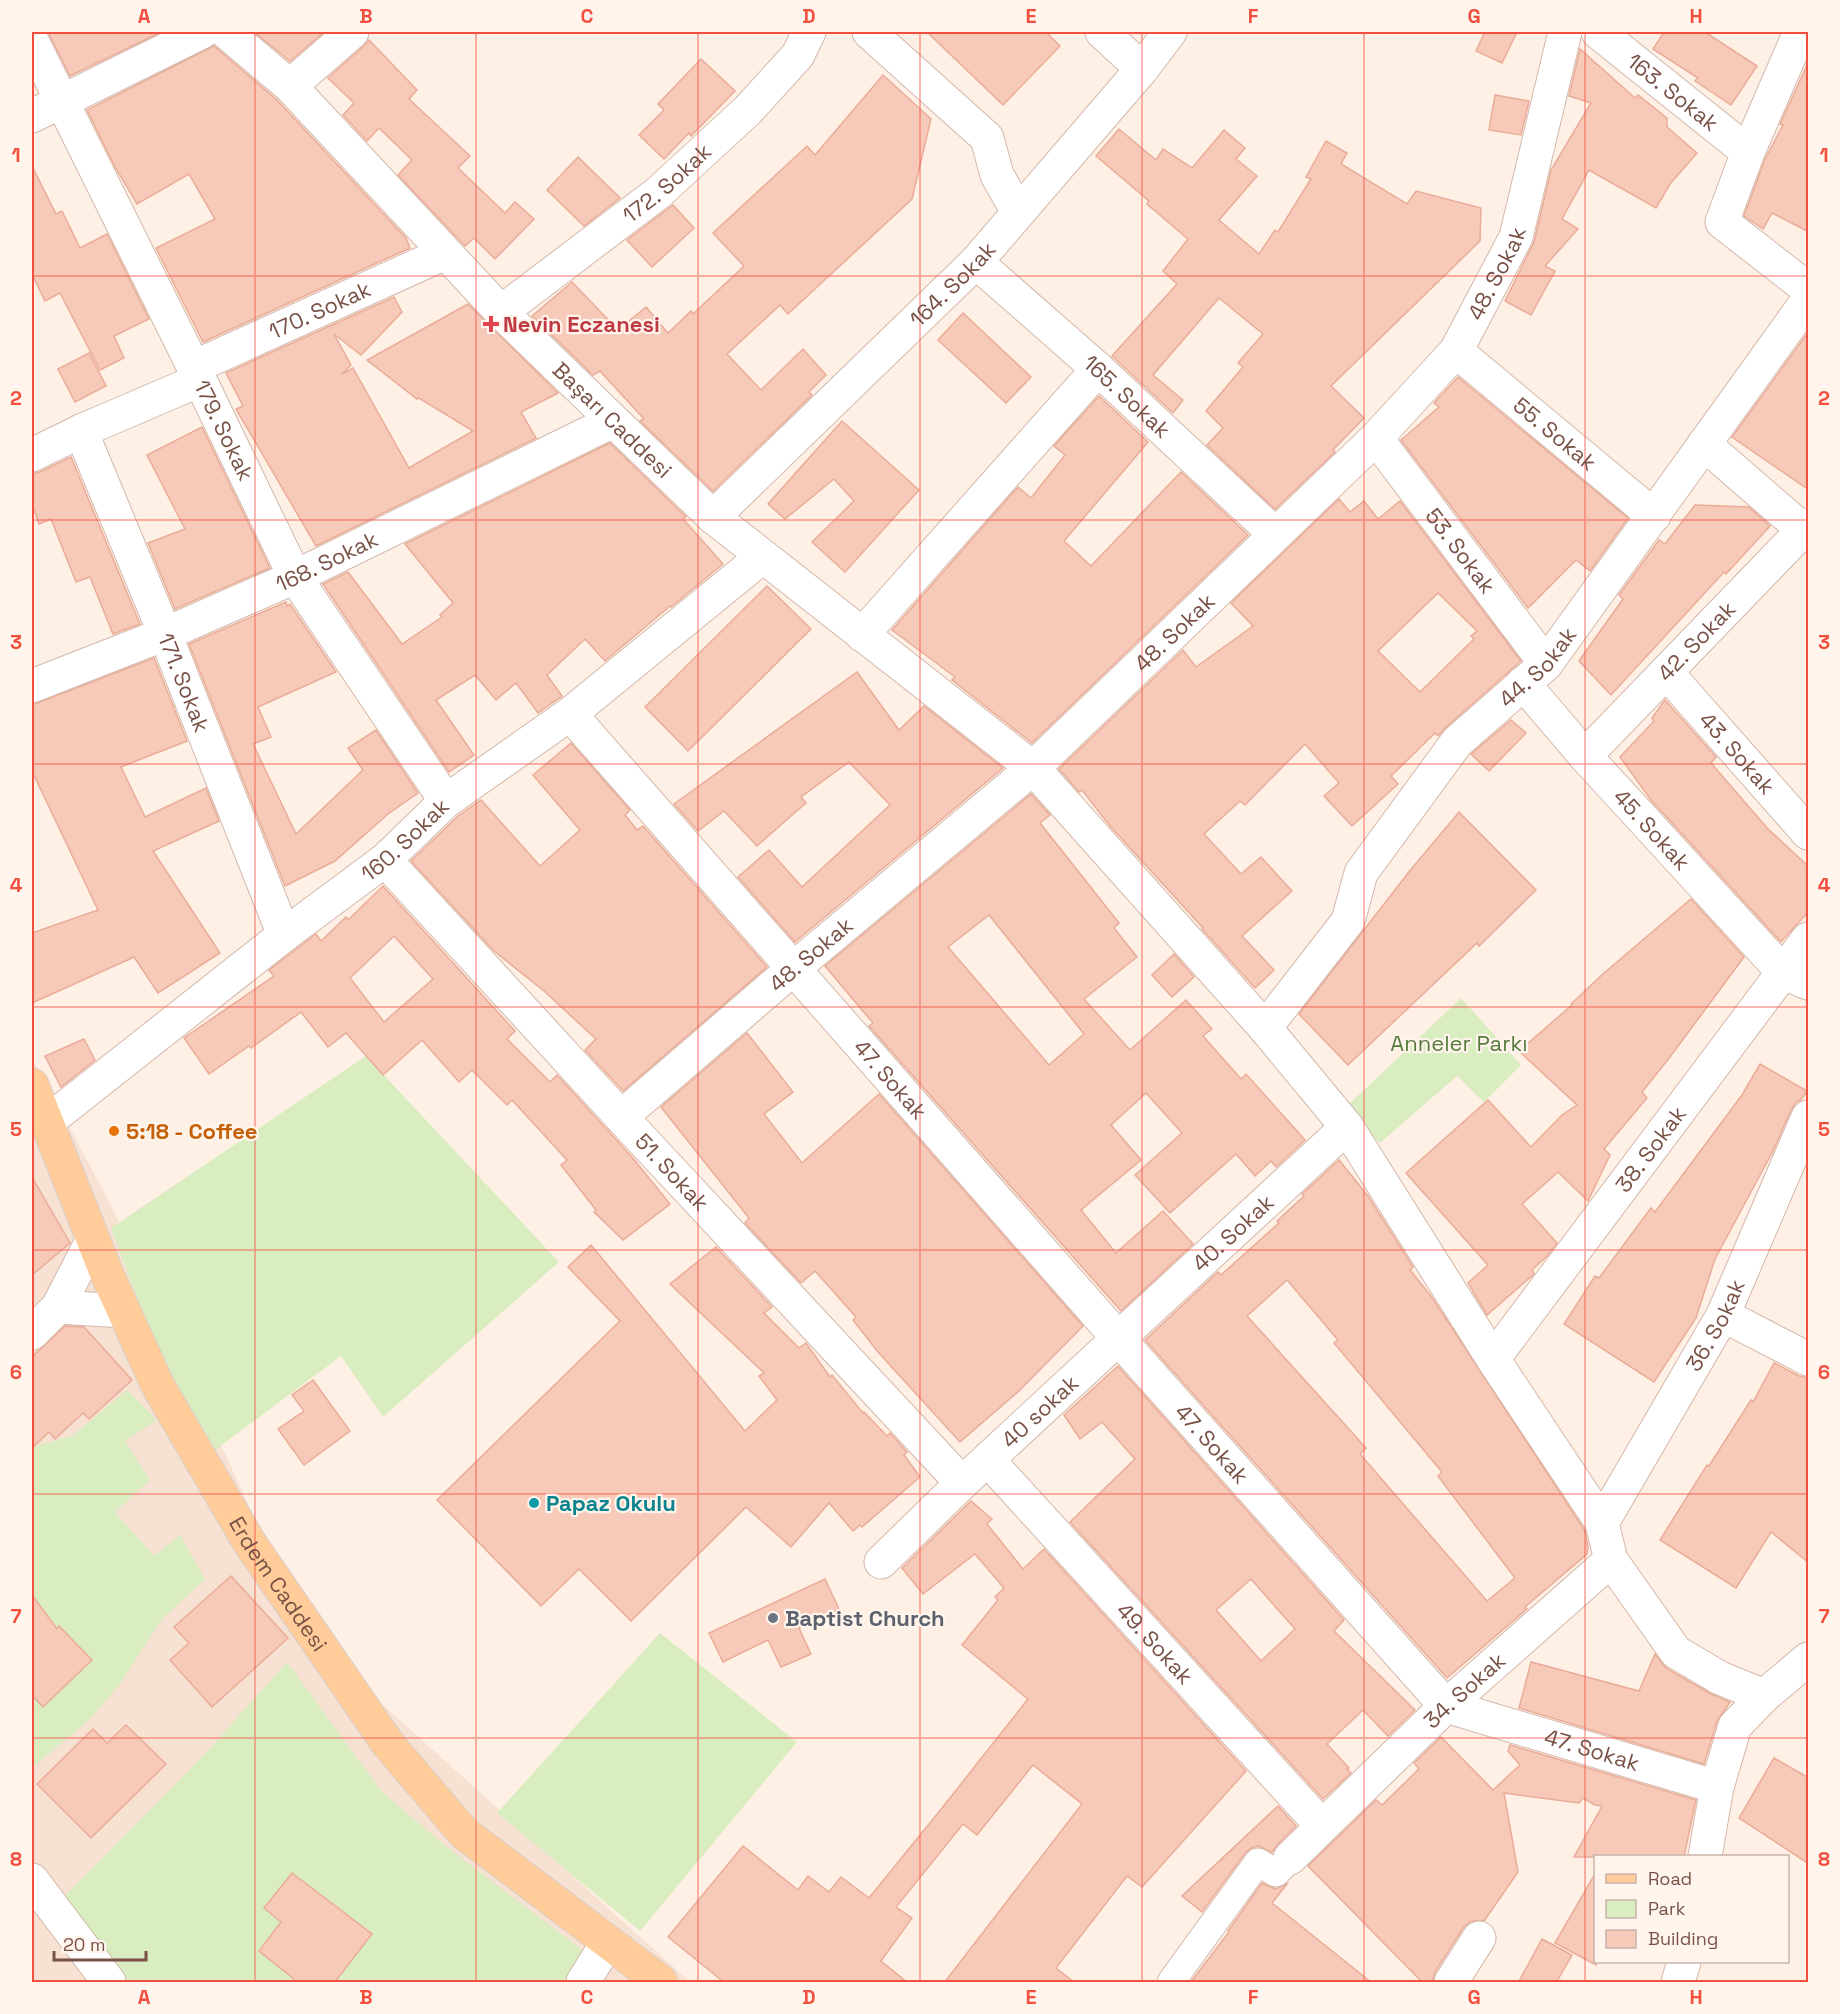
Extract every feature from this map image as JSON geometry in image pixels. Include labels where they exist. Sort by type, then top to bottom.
[{"type":"main road","name":"Erdem Caddesi","points":[[32,1084],[123,1311],[158,1386],[249,1542],[388,1744],[464,1833],[661,1983]]},
{"type":"street","points":[[32,116],[202,32]]},
{"type":"street","name":"Başarı Caddesi","points":[[226,32],[290,86],[501,312],[713,517],[1033,768],[1265,1028],[1347,1127],[1493,1359],[1602,1523]]},
{"type":"street","points":[[290,86],[352,32]]},
{"type":"street","name":"172. Sokak","points":[[501,312],[658,193],[748,110],[798,55],[809,32]]},
{"type":"street","points":[[869,32],[987,138],[997,175],[1018,212]]},
{"type":"street","points":[[1102,32],[1142,69]]},
{"type":"street","name":"164. Sokak","points":[[713,517],[976,262],[1142,69],[1170,32]]},
{"type":"street","name":"48. Sokak","points":[[621,1118],[794,968],[1033,768],[1376,438],[1456,351],[1516,237],[1565,32]]},
{"type":"street","name":"163. Sokak","points":[[1598,32],[1748,152]]},
{"type":"street","points":[[1800,32],[1748,152],[1722,222],[1809,289]]},
{"type":"street","name":"179. Sokak","points":[[32,41],[197,373],[295,577],[446,801]]},
{"type":"street","name":"170. Sokak","points":[[32,455],[445,253]]},
{"type":"street","name":"165. Sokak","points":[[976,262],[1098,369],[1275,534]]},
{"type":"street","name":"44. Sokak","points":[[1265,1028],[1348,921],[1361,873],[1457,742],[1534,674],[1654,516],[1809,300]]},
{"type":"street","name":"55. Sokak","points":[[1456,351],[1654,516]]},
{"type":"street","points":[[861,635],[1098,369]]},
{"type":"street","name":"168. Sokak","points":[[32,686],[165,634],[295,577],[613,421]]},
{"type":"street","name":"171. Sokak","points":[[81,431],[165,634],[284,935]]},
{"type":"street","name":"53. Sokak","points":[[1376,438],[1534,674]]},
{"type":"street","points":[[1704,444],[1807,530]]},
{"type":"street","name":"42. Sokak","points":[[1585,756],[1807,530]]},
{"type":"street","name":"160. Sokak","points":[[47,1122],[284,935],[385,860],[446,801],[570,714],[762,557]]},
{"type":"street","name":"43. Sokak","points":[[1666,672],[1809,833]]},
{"type":"street","name":"45. Sokak","points":[[1534,674],[1585,756],[1796,978]]},
{"type":"street","name":"47. Sokak","points":[[570,714],[1118,1338],[1446,1706],[1717,1787]]},
{"type":"street","name":"51. Sokak","points":[[385,860],[621,1118],[962,1483]]},
{"type":"street","name":"38. Sokak","points":[[1493,1359],[1796,978],[1809,939]]},
{"type":"street","name":"36. Sokak","points":[[1602,1523],[1723,1315],[1808,1119]]},
{"type":"street","name":"40. Sokak","points":[[1118,1338],[1347,1127]]},
{"type":"street","points":[[32,1333],[58,1307],[93,1239]]},
{"type":"street","points":[[58,1307],[123,1311]]},
{"type":"street","points":[[1723,1315],[1809,1359]]},
{"type":"street","name":"40 sokak","points":[[881,1562],[1118,1338]]},
{"type":"street","name":"49. Sokak","points":[[988,1460],[1322,1826]]},
{"type":"street","points":[[1602,1523],[1611,1560],[1676,1652],[1720,1678],[1764,1696]]},
{"type":"street","name":"34. Sokak","points":[[1290,1858],[1446,1706],[1611,1560]]},
{"type":"street","points":[[1705,1855],[1717,1787],[1735,1726],[1764,1696],[1809,1659]]},
{"type":"street","points":[[1171,1983],[1258,1862],[1276,1873],[1290,1858]]},
{"type":"street","points":[[32,1880],[109,1983]]},
{"type":"street","points":[[1451,1983],[1479,1938]]},
{"type":"street","points":[[583,1983],[607,1943]]},
{"type":"street","points":[[1678,1983],[1684,1963]]},
{"type":"shaded area","points":[[32,1058],[110,1203],[310,1639],[690,1982],[32,1982]]},
{"type":"green space","name":"Anneler Parkı","points":[[1461,998],[1521,1065],[1484,1102],[1457,1076],[1380,1143],[1344,1109]]},
{"type":"green space","points":[[366,1056],[559,1262],[383,1417],[341,1356],[211,1453],[160,1359],[111,1228]]},
{"type":"green space","points":[[127,1390],[157,1420],[125,1441],[150,1480],[115,1512],[154,1556],[180,1535],[205,1579],[162,1619],[119,1685],[89,1720],[32,1768],[32,1447],[72,1436]]},
{"type":"green space","points":[[660,1633],[797,1742],[640,1931],[497,1813]]},
{"type":"green space","points":[[287,1662],[382,1792],[447,1847],[589,1955],[573,1982],[124,1982],[61,1900],[202,1757]]},
{"type":"building","points":[[48,32],[161,32],[70,76]]},
{"type":"building","points":[[254,32],[324,32],[290,61]]},
{"type":"building","points":[[927,32],[1046,32],[1060,46],[1003,105]]},
{"type":"building","points":[[1485,32],[1517,32],[1502,63],[1476,51]]},
{"type":"building","points":[[1664,32],[1705,32],[1757,66],[1731,105],[1695,81],[1698,78],[1653,49]]},
{"type":"building","points":[[369,40],[417,90],[409,99],[470,156],[458,168],[505,213],[515,202],[534,219],[495,259],[474,238],[465,246],[398,175],[412,160],[379,128],[367,141],[343,115],[354,103],[328,78]]},
{"type":"building","points":[[214,46],[277,100],[406,238],[410,248],[203,342],[156,248],[215,219],[189,174],[137,204],[115,167],[87,110]]},
{"type":"building","points":[[1580,49],[1635,98],[1638,95],[1667,118],[1667,127],[1697,153],[1670,184],[1656,208],[1589,170],[1562,219],[1578,229],[1545,266],[1555,271],[1531,315],[1505,301],[1534,242],[1551,170],[1591,103],[1569,96]]},
{"type":"building","points":[[701,59],[735,91],[691,136],[689,133],[664,159],[639,135],[664,110],[658,104]]},
{"type":"building","points":[[1809,61],[1809,232],[1772,213],[1763,229],[1744,216],[1765,159],[1783,125],[1780,124]]},
{"type":"building","points":[[883,75],[931,119],[912,199],[788,314],[780,305],[727,354],[761,390],[803,349],[826,375],[809,392],[812,395],[713,491],[640,421],[644,419],[600,371],[593,375],[532,316],[572,282],[618,330],[646,307],[668,333],[691,311],[693,314],[744,266],[713,233],[807,146],[815,155]]},
{"type":"building","points":[[1495,95],[1529,101],[1521,135],[1489,130]]},
{"type":"building","points":[[1119,129],[1156,160],[1163,149],[1192,168],[1224,130],[1245,148],[1236,159],[1257,176],[1219,220],[1259,254],[1275,230],[1278,232],[1311,179],[1306,177],[1326,141],[1347,153],[1341,164],[1407,204],[1416,191],[1481,208],[1480,241],[1331,386],[1364,418],[1333,450],[1335,452],[1275,509],[1207,445],[1223,428],[1206,411],[1243,367],[1238,363],[1263,334],[1219,298],[1153,375],[1183,400],[1173,413],[1112,356],[1177,284],[1163,271],[1188,239],[1147,204],[1149,201],[1096,156]]},
{"type":"building","points":[[578,157],[620,198],[584,226],[547,190]]},
{"type":"building","points":[[32,166],[56,214],[62,211],[80,248],[107,234],[149,319],[114,336],[124,358],[100,370],[60,293],[45,301],[32,274]]},
{"type":"building","points":[[673,205],[694,228],[652,267],[627,240]]},
{"type":"building","points":[[394,297],[402,312],[361,355],[334,334],[351,365],[342,374],[353,368],[409,468],[473,431],[419,398],[417,399],[367,360],[468,304],[558,393],[521,412],[536,438],[316,546],[236,409],[243,406],[226,373]]},
{"type":"building","points":[[963,313],[1031,377],[1006,403],[938,340]]},
{"type":"building","points":[[1809,331],[1809,490],[1732,437]]},
{"type":"building","points":[[89,353],[106,386],[75,402],[58,369]]},
{"type":"building","points":[[1458,377],[1628,518],[1590,571],[1576,560],[1528,608],[1401,440],[1439,407],[1434,403]]},
{"type":"building","points":[[1099,396],[1148,442],[1064,541],[1091,566],[1181,472],[1248,535],[1032,743],[952,680],[955,677],[892,630],[1018,487],[1031,498],[1065,455],[1054,446]]},
{"type":"building","points":[[842,421],[919,490],[845,572],[812,542],[854,501],[834,479],[785,519],[768,504]]},
{"type":"building","points":[[202,427],[270,568],[175,609],[148,543],[185,529],[147,455]]},
{"type":"building","points":[[610,443],[686,517],[683,519],[723,564],[605,661],[585,639],[547,675],[562,696],[538,713],[516,683],[496,700],[475,675],[436,700],[474,755],[449,772],[323,584],[348,572],[402,644],[442,617],[440,615],[453,603],[405,544]]},
{"type":"building","points":[[71,457],[140,624],[113,634],[90,577],[76,582],[51,519],[39,524],[32,504],[32,474]]},
{"type":"building","points":[[1339,499],[1350,512],[1364,501],[1378,519],[1400,501],[1521,661],[1438,736],[1435,733],[1391,776],[1398,784],[1352,826],[1324,796],[1339,783],[1305,744],[1245,805],[1240,801],[1204,834],[1241,874],[1261,857],[1292,891],[1242,936],[1274,970],[1255,988],[1110,826],[1082,790],[1079,792],[1059,769],[1183,650],[1196,667],[1253,626],[1231,603]],"holes":[[[1438,593],[1477,631],[1471,636],[1474,639],[1420,692],[1378,651]]]},
{"type":"building","points":[[1695,505],[1749,507],[1770,526],[1726,574],[1724,572],[1611,695],[1579,661],[1623,599],[1619,595],[1659,540],[1665,544]]},
{"type":"building","points":[[767,586],[811,629],[688,751],[645,707]]},
{"type":"building","points":[[286,602],[287,606],[290,604],[336,672],[258,707],[271,737],[253,744],[296,834],[363,770],[348,748],[376,730],[418,793],[388,814],[335,861],[285,886],[189,644]]},
{"type":"building","points":[[154,658],[187,741],[121,767],[145,817],[206,788],[219,821],[153,851],[220,953],[158,993],[134,957],[32,1003],[32,933],[98,910],[32,771],[32,705]]},
{"type":"building","points":[[857,672],[899,730],[924,706],[1003,768],[795,942],[738,877],[769,850],[802,887],[890,805],[849,762],[801,797],[806,803],[757,846],[724,811],[698,831],[674,804]]},
{"type":"building","points":[[1665,700],[1716,757],[1711,763],[1768,829],[1809,867],[1809,911],[1781,942],[1651,800],[1620,757],[1654,721],[1652,718]]},
{"type":"building","points":[[1511,720],[1526,733],[1489,771],[1471,754]]},
{"type":"building","points":[[571,743],[630,810],[625,815],[637,830],[643,826],[767,967],[623,1091],[585,1050],[596,1039],[544,991],[494,951],[411,861],[458,816],[481,800],[540,866],[580,830],[533,775]]},
{"type":"building","points":[[1031,794],[1050,815],[1040,823],[1119,923],[1114,928],[1137,957],[1084,999],[1130,1050],[1186,1000],[1212,1029],[1203,1036],[1241,1079],[1246,1074],[1305,1140],[1276,1167],[1271,1161],[1255,1176],[1236,1154],[1170,1213],[1135,1175],[1182,1133],[1146,1093],[1111,1125],[1141,1160],[1081,1210],[1116,1253],[1163,1211],[1193,1244],[1121,1311],[869,1026],[873,1023],[825,966]],"holes":[[[989,915],[1084,1034],[1049,1065],[948,947]]]},
{"type":"building","points":[[1459,812],[1536,890],[1479,946],[1477,943],[1348,1065],[1299,1014],[1408,873]]},
{"type":"building","points":[[383,886],[515,1031],[507,1039],[550,1082],[557,1075],[632,1157],[670,1204],[623,1240],[594,1212],[596,1210],[561,1165],[567,1160],[512,1100],[507,1105],[472,1070],[459,1082],[422,1040],[383,1075],[346,1033],[328,1047],[301,1012],[251,1048],[249,1046],[209,1074],[184,1038],[274,976],[269,970],[316,934],[321,941],[346,917],[348,920]],"holes":[[[394,936],[433,979],[384,1022],[350,978]]]},
{"type":"building","points":[[1691,899],[1744,957],[1642,1092],[1647,1098],[1604,1149],[1610,1155],[1588,1201],[1558,1172],[1522,1204],[1557,1243],[1532,1270],[1533,1275],[1487,1315],[1468,1283],[1488,1265],[1406,1173],[1488,1100],[1531,1147],[1562,1115],[1577,1105],[1519,1051],[1572,1005],[1604,973]]},
{"type":"building","points":[[1174,954],[1194,977],[1172,997],[1152,975]]},
{"type":"building","points":[[747,1033],[793,1092],[764,1114],[802,1163],[879,1094],[1083,1326],[1019,1391],[960,1442],[878,1352],[853,1320],[856,1317],[815,1271],[801,1283],[745,1223],[749,1218],[661,1107]]},
{"type":"building","points":[[84,1039],[95,1060],[61,1087],[45,1056]]},
{"type":"building","points":[[1760,1064],[1807,1091],[1791,1110],[1773,1151],[1715,1259],[1696,1318],[1654,1382],[1564,1324],[1595,1276],[1599,1278],[1651,1208],[1655,1212],[1742,1095]]},
{"type":"building","points":[[1339,1160],[1368,1196],[1413,1267],[1410,1270],[1431,1296],[1585,1531],[1587,1554],[1447,1678],[1145,1340],[1218,1272],[1221,1275],[1279,1223],[1277,1221],[1304,1196],[1302,1194]],"holes":[[[1287,1280],[1338,1340],[1334,1343],[1442,1472],[1438,1476],[1515,1578],[1487,1601],[1360,1454],[1366,1448],[1247,1316]]]},
{"type":"building","points":[[32,1177],[70,1243],[32,1275]]},
{"type":"building","points":[[591,1245],[745,1431],[777,1400],[759,1376],[764,1373],[670,1284],[716,1247],[772,1307],[764,1313],[799,1348],[806,1343],[830,1377],[832,1375],[863,1413],[887,1436],[890,1433],[907,1452],[904,1455],[920,1477],[862,1527],[860,1525],[853,1531],[829,1503],[791,1547],[746,1507],[631,1621],[579,1569],[541,1606],[437,1500],[620,1321],[568,1267]]},
{"type":"building","points":[[65,1326],[84,1327],[132,1380],[89,1419],[83,1413],[55,1439],[49,1432],[32,1448],[32,1357]]},
{"type":"building","points":[[1774,1363],[1799,1376],[1809,1378],[1809,1563],[1771,1532],[1736,1588],[1660,1540],[1707,1465],[1709,1466],[1751,1400],[1753,1402]]},
{"type":"building","points":[[1118,1366],[1344,1620],[1334,1631],[1415,1710],[1388,1736],[1363,1710],[1327,1744],[1351,1773],[1323,1799],[1070,1522],[1135,1459],[1102,1422],[1080,1439],[1064,1415]],"holes":[[[1251,1579],[1295,1629],[1261,1661],[1216,1610]]]},
{"type":"building","points":[[313,1380],[350,1431],[304,1465],[278,1429],[304,1411],[292,1395]]},
{"type":"building","points":[[971,1501],[992,1519],[987,1524],[1023,1569],[1044,1549],[1246,1771],[1142,1887],[1127,1876],[1056,1968],[1075,1983],[944,1983],[1082,1804],[1033,1765],[977,1835],[963,1824],[896,1907],[912,1918],[881,1961],[908,1983],[725,1983],[668,1937],[743,1846],[798,1890],[808,1876],[829,1892],[841,1877],[869,1898],[1028,1699],[962,1645],[998,1600],[995,1597],[1004,1588],[975,1554],[923,1594],[902,1568]]},
{"type":"building","points":[[231,1576],[288,1638],[212,1707],[170,1660],[189,1643],[174,1627]]},
{"type":"building","name":"Baptist Church","points":[[825,1579],[839,1609],[799,1628],[811,1654],[781,1667],[768,1640],[723,1662],[709,1633]]},
{"type":"building","points":[[32,1595],[57,1629],[59,1626],[92,1660],[43,1707],[32,1695]]},
{"type":"building","points":[[1655,1654],[1666,1668],[1711,1694],[1730,1702],[1717,1721],[1704,1764],[1519,1708],[1531,1662],[1639,1691]]},
{"type":"building","points":[[126,1725],[166,1764],[91,1838],[37,1784],[93,1729],[107,1743]]},
{"type":"building","points":[[1441,1737],[1493,1790],[1520,1765],[1508,1751],[1510,1745],[1696,1800],[1684,1855],[1574,1857],[1602,1806],[1583,1798],[1579,1803],[1504,1793],[1518,1872],[1484,1921],[1471,1921],[1463,1928],[1435,1972],[1432,1983],[1423,1983],[1308,1866],[1376,1800],[1382,1805],[1419,1769],[1414,1763]]},
{"type":"building","points":[[1774,1758],[1809,1778],[1809,1864],[1739,1818]]},
{"type":"building","points":[[1278,1806],[1296,1826],[1272,1852],[1258,1846],[1246,1852],[1202,1912],[1182,1896]]},
{"type":"building","points":[[292,1873],[372,1934],[334,1983],[299,1983],[259,1951],[281,1922],[264,1908]]},
{"type":"building","points":[[1594,1875],[1594,1963],[1596,1965],[1555,1943]]},
{"type":"building","points":[[1262,1883],[1275,1889],[1287,1884],[1272,1903],[1372,1983],[1190,1983],[1229,1932]]},
{"type":"building","points":[[1542,1939],[1572,1955],[1556,1983],[1518,1983]]},
{"type":"place","name":"Nevin Eczanesi","points":[[491,324]]},
{"type":"place","name":"5:18 - Coffee","points":[[114,1131]]},
{"type":"place","name":"Papaz Okulu","points":[[534,1503]]},
{"type":"place","name":"Baptist Church","points":[[773,1618]]}]
